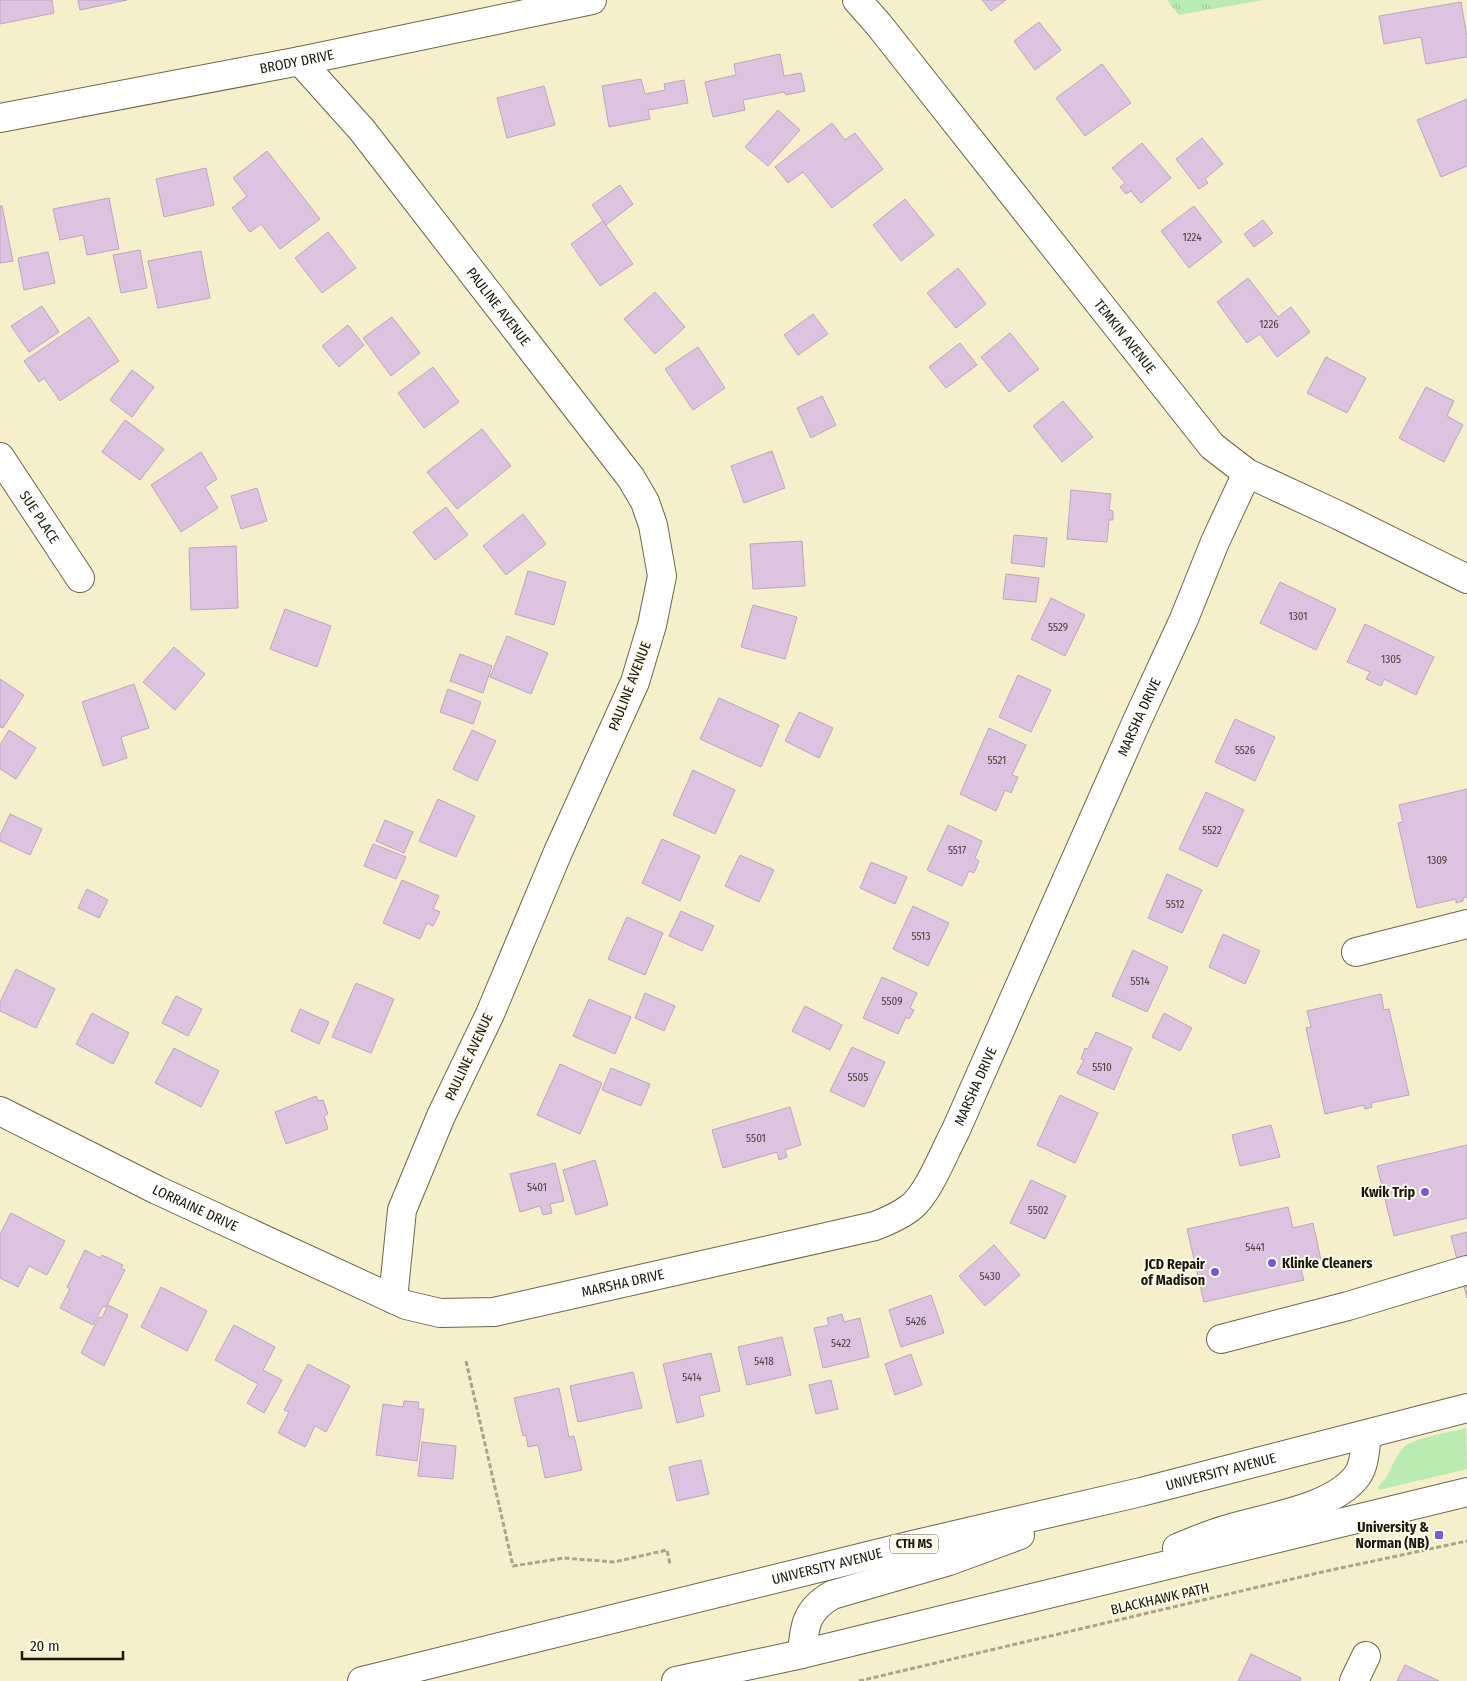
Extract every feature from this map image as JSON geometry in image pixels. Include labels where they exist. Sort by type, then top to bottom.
[{"type":"street","name":"BRODY DRIVE","points":[[0,118],[300,61],[592,0]]},
{"type":"street","name":"TEMKIN AVENUE","points":[[857,0],[879,25],[1212,446],[1247,474],[1340,516],[1467,579]]},
{"type":"street","name":"PAULINE AVENUE","points":[[300,61],[374,145],[631,478],[645,502],[653,525],[662,576],[652,626],[634,682],[558,852],[490,1014],[441,1116],[402,1210],[393,1299]]},
{"type":"street","name":"SUE PLACE","points":[[0,457],[80,578]]},
{"type":"street","name":"MARSHA DRIVE","points":[[393,1299],[406,1305],[440,1313],[494,1312],[876,1226],[912,1207],[924,1192],[955,1132],[1184,619],[1215,542],[1247,474]]},
{"type":"street","points":[[1356,952],[1467,924]]},
{"type":"street","name":"LORRAINE DRIVE","points":[[0,1111],[158,1190],[393,1299]]},
{"type":"street","points":[[1221,1339],[1348,1306],[1467,1270]]},
{"type":"street","name":"UNIVERSITY AVENUE","points":[[362,1681],[883,1552],[1114,1498],[1467,1408]]},
{"type":"street","points":[[1095,1583],[1225,1530],[1330,1499],[1347,1487],[1358,1474],[1363,1462],[1367,1435]]},
{"type":"street","points":[[676,1681],[802,1654],[1467,1492]]},
{"type":"street","points":[[802,1654],[803,1636],[809,1614],[817,1604],[832,1595],[949,1561],[1114,1498]]},
{"type":"street","points":[[1354,1681],[1366,1656]]},
{"type":"path","points":[[466,1361],[513,1566],[564,1558],[614,1562],[668,1550],[670,1564]]},
{"type":"path","name":"BLACKHAWK PATH","points":[[860,1681],[1303,1577],[1467,1541]]},
{"type":"green space","points":[[1167,0],[1263,0],[1179,15]]},
{"type":"green space","points":[[1466,1428],[1467,1469],[1379,1490],[1378,1487],[1386,1478],[1399,1453],[1408,1444],[1423,1438]]},
{"type":"building","points":[[0,0],[52,0],[54,13],[0,24]]},
{"type":"building","points":[[78,0],[127,0],[80,10]]},
{"type":"building","points":[[982,0],[1006,0],[991,11]]},
{"type":"building","points":[[1461,2],[1467,37],[1467,57],[1426,64],[1421,37],[1384,44],[1379,16]]},
{"type":"building","points":[[1039,22],[1061,50],[1035,70],[1014,41]]},
{"type":"building","points":[[780,54],[784,76],[801,73],[805,91],[786,95],[784,92],[743,100],[745,110],[713,117],[705,82],[736,75],[734,64]]},
{"type":"building","points":[[1102,64],[1131,103],[1085,136],[1056,98]]},
{"type":"building","points":[[641,79],[645,94],[665,90],[664,84],[684,80],[688,103],[648,110],[650,119],[609,127],[602,86]]},
{"type":"building","points":[[544,86],[555,125],[507,138],[497,98]]},
{"type":"building","points":[[1467,99],[1467,166],[1441,177],[1417,120]]},
{"type":"building","points":[[778,110],[800,130],[768,166],[745,147]]},
{"type":"building","points":[[832,123],[845,140],[855,133],[883,169],[832,208],[803,172],[788,183],[775,167]]},
{"type":"building","points":[[1202,138],[1223,164],[1205,179],[1208,183],[1199,189],[1176,159]]},
{"type":"building","points":[[1142,143],[1171,178],[1141,203],[1131,191],[1126,194],[1120,187],[1125,183],[1112,168]]},
{"type":"building","points":[[267,151],[320,219],[280,249],[261,224],[250,232],[232,208],[247,196],[233,178]]},
{"type":"building","points":[[206,168],[214,205],[164,217],[156,179]]},
{"type":"building","points":[[620,185],[633,204],[606,225],[592,205]]},
{"type":"building","points":[[109,198],[119,249],[87,255],[83,235],[60,240],[53,209]]},
{"type":"building","points":[[905,199],[934,235],[901,261],[873,225]]},
{"type":"building","points":[[0,206],[2,206],[13,261],[0,263]]},
{"type":"building","points":[[1194,206],[1222,242],[1189,268],[1161,231]]},
{"type":"building","points":[[1263,220],[1273,233],[1254,247],[1244,234]]},
{"type":"building","points":[[603,221],[633,264],[600,286],[571,244]]},
{"type":"building","points":[[328,232],[356,268],[322,293],[295,258]]},
{"type":"building","points":[[140,250],[147,288],[121,293],[113,255]]},
{"type":"building","points":[[201,251],[210,298],[158,308],[148,261]]},
{"type":"building","points":[[48,252],[55,283],[24,290],[18,258]]},
{"type":"building","points":[[958,268],[986,304],[956,328],[927,293]]},
{"type":"building","points":[[1248,278],[1278,317],[1291,307],[1310,332],[1277,357],[1260,334],[1247,343],[1217,302]]},
{"type":"building","points":[[655,292],[685,327],[655,354],[624,319]]},
{"type":"building","points":[[42,306],[59,332],[29,352],[11,326]]},
{"type":"building","points":[[813,314],[828,334],[798,355],[784,335]]},
{"type":"building","points":[[89,317],[119,361],[60,401],[44,378],[39,382],[24,361]]},
{"type":"building","points":[[392,317],[420,353],[391,376],[363,338]]},
{"type":"building","points":[[348,325],[364,345],[339,367],[322,346]]},
{"type":"building","points":[[1010,333],[1039,369],[1009,392],[981,357]]},
{"type":"building","points":[[960,343],[977,365],[946,388],[929,367]]},
{"type":"building","points":[[698,347],[725,388],[693,410],[665,369]]},
{"type":"building","points":[[1326,357],[1366,378],[1347,413],[1307,393]]},
{"type":"building","points":[[433,367],[459,402],[424,428],[398,393]]},
{"type":"building","points":[[132,370],[154,387],[132,417],[110,400]]},
{"type":"building","points":[[1426,387],[1454,401],[1447,416],[1463,425],[1444,462],[1399,438]]},
{"type":"building","points":[[822,396],[836,425],[811,438],[797,408]]},
{"type":"building","points":[[1063,401],[1093,437],[1062,462],[1033,426]]},
{"type":"building","points":[[125,420],[164,449],[140,480],[102,452]]},
{"type":"building","points":[[482,429],[511,466],[457,509],[427,472]]},
{"type":"building","points":[[772,451],[785,488],[744,503],[731,466]]},
{"type":"building","points":[[201,452],[217,479],[205,487],[218,508],[181,532],[151,485]]},
{"type":"building","points":[[257,488],[267,521],[241,529],[231,496]]},
{"type":"building","points":[[1071,490],[1111,494],[1109,510],[1113,511],[1113,520],[1109,520],[1107,542],[1067,539]]},
{"type":"building","points":[[446,507],[468,535],[435,560],[413,532]]},
{"type":"building","points":[[523,514],[546,544],[506,575],[483,546]]},
{"type":"building","points":[[1014,535],[1047,538],[1044,567],[1011,563]]},
{"type":"building","points":[[802,541],[805,586],[753,589],[750,544]]},
{"type":"building","points":[[236,546],[238,608],[191,610],[189,548]]},
{"type":"building","points":[[528,571],[566,582],[554,625],[515,614]]},
{"type":"building","points":[[1006,574],[1039,578],[1036,602],[1003,599]]},
{"type":"building","points":[[1280,582],[1336,609],[1316,650],[1260,623]]},
{"type":"building","points":[[1051,598],[1085,615],[1065,656],[1031,639]]},
{"type":"building","points":[[753,605],[797,617],[785,659],[741,647]]},
{"type":"building","points":[[285,609],[331,626],[317,667],[270,649]]},
{"type":"building","points":[[1365,624],[1434,657],[1416,695],[1384,679],[1381,686],[1366,679],[1370,672],[1347,662]]},
{"type":"building","points":[[507,636],[548,653],[531,694],[490,677]]},
{"type":"building","points":[[174,647],[205,674],[175,710],[143,682]]},
{"type":"building","points":[[460,654],[492,666],[483,693],[450,681]]},
{"type":"building","points":[[1018,675],[1051,690],[1031,732],[999,717]]},
{"type":"building","points":[[0,679],[24,695],[3,728],[0,727]]},
{"type":"building","points":[[134,684],[149,728],[121,737],[127,758],[103,766],[82,702]]},
{"type":"building","points":[[448,689],[481,702],[473,724],[440,712]]},
{"type":"building","points":[[719,698],[779,725],[761,767],[700,739]]},
{"type":"building","points":[[799,712],[833,728],[819,758],[785,741]]},
{"type":"building","points":[[1235,719],[1275,737],[1255,781],[1215,762]]},
{"type":"building","points":[[989,728],[1026,745],[1012,775],[1018,777],[1011,793],[1005,790],[996,811],[960,794]]},
{"type":"building","points":[[9,730],[36,748],[16,779],[0,769],[0,745]]},
{"type":"building","points":[[472,730],[496,741],[477,781],[453,769]]},
{"type":"building","points":[[693,770],[735,790],[715,834],[673,815]]},
{"type":"building","points":[[1467,789],[1467,897],[1463,898],[1463,901],[1456,903],[1456,899],[1417,908],[1398,823],[1403,822],[1399,805]]},
{"type":"building","points":[[1206,792],[1244,810],[1217,867],[1179,849]]},
{"type":"building","points":[[438,799],[475,816],[456,857],[419,841]]},
{"type":"building","points":[[10,814],[42,829],[30,855],[0,841],[0,835]]},
{"type":"building","points":[[385,820],[413,832],[404,853],[376,841]]},
{"type":"building","points":[[948,825],[982,841],[975,858],[979,861],[974,873],[969,871],[962,886],[927,870]]},
{"type":"building","points":[[662,839],[700,856],[680,901],[642,883]]},
{"type":"building","points":[[373,844],[406,857],[396,879],[364,866]]},
{"type":"building","points":[[740,855],[774,870],[759,902],[725,886]]},
{"type":"building","points":[[871,862],[907,877],[895,904],[860,888]]},
{"type":"building","points":[[1167,874],[1202,890],[1182,933],[1148,918]]},
{"type":"building","points":[[402,880],[439,896],[433,909],[440,912],[433,926],[427,923],[420,939],[383,923]]},
{"type":"building","points":[[87,889],[108,900],[99,918],[78,908]]},
{"type":"building","points":[[913,906],[949,923],[928,966],[893,949]]},
{"type":"building","points":[[681,911],[714,926],[702,951],[669,936]]},
{"type":"building","points":[[627,917],[663,933],[645,975],[608,959]]},
{"type":"building","points":[[1223,934],[1260,951],[1245,984],[1209,967]]},
{"type":"building","points":[[1133,950],[1168,967],[1147,1012],[1112,996]]},
{"type":"building","points":[[16,969],[55,989],[36,1028],[0,1011],[0,1002]]},
{"type":"building","points":[[882,977],[917,993],[910,1008],[914,1010],[909,1019],[906,1017],[898,1034],[863,1018]]},
{"type":"building","points":[[356,983],[394,999],[371,1053],[332,1037]]},
{"type":"building","points":[[645,993],[675,1006],[664,1031],[635,1018]]},
{"type":"building","points":[[1381,994],[1384,1010],[1389,1009],[1409,1095],[1371,1103],[1372,1107],[1365,1109],[1364,1105],[1325,1114],[1306,1028],[1311,1027],[1307,1011]]},
{"type":"building","points":[[176,996],[202,1009],[188,1036],[162,1023]]},
{"type":"building","points":[[589,999],[631,1017],[615,1054],[573,1036]]},
{"type":"building","points":[[805,1006],[842,1025],[830,1050],[792,1031]]},
{"type":"building","points":[[300,1009],[329,1022],[319,1044],[291,1031]]},
{"type":"building","points":[[92,1013],[129,1033],[113,1064],[76,1044]]},
{"type":"building","points":[[1164,1013],[1192,1028],[1180,1051],[1152,1037]]},
{"type":"building","points":[[1096,1032],[1132,1048],[1114,1090],[1077,1073],[1084,1060],[1081,1059],[1085,1048],[1088,1049]]},
{"type":"building","points":[[852,1047],[885,1062],[864,1107],[830,1091]]},
{"type":"building","points":[[174,1048],[219,1071],[201,1107],[155,1083]]},
{"type":"building","points":[[560,1064],[602,1083],[580,1134],[537,1115]]},
{"type":"building","points":[[611,1068],[650,1084],[641,1106],[602,1090]]},
{"type":"building","points":[[1060,1095],[1098,1113],[1075,1163],[1037,1145]]},
{"type":"building","points":[[316,1096],[318,1101],[323,1100],[328,1114],[324,1116],[328,1129],[286,1144],[275,1112]]},
{"type":"building","points":[[790,1107],[801,1145],[785,1150],[787,1157],[779,1160],[777,1152],[723,1168],[712,1130]]},
{"type":"building","points":[[1271,1125],[1280,1157],[1240,1166],[1232,1135]]},
{"type":"building","name":"Kwik Trip","points":[[1467,1145],[1467,1218],[1394,1236],[1377,1166]]},
{"type":"building","points":[[595,1160],[608,1205],[576,1215],[563,1170]]},
{"type":"building","points":[[555,1163],[564,1201],[550,1204],[552,1213],[543,1215],[540,1206],[520,1212],[510,1174]]},
{"type":"building","points":[[1031,1180],[1066,1196],[1045,1239],[1010,1223]]},
{"type":"building","points":[[1288,1207],[1293,1228],[1313,1223],[1322,1265],[1301,1270],[1304,1280],[1204,1302],[1187,1229]]},
{"type":"building","points":[[11,1213],[65,1241],[47,1275],[29,1266],[18,1287],[0,1278],[0,1234]]},
{"type":"building","points":[[1467,1232],[1467,1298],[1451,1236]]},
{"type":"building","points":[[994,1245],[1020,1275],[985,1306],[959,1276]]},
{"type":"building","points":[[85,1250],[100,1258],[102,1255],[123,1265],[121,1268],[125,1270],[106,1307],[103,1306],[93,1325],[60,1308],[70,1289],[67,1287]]},
{"type":"building","points":[[161,1287],[207,1311],[187,1351],[141,1327]]},
{"type":"building","points":[[931,1295],[944,1333],[901,1347],[889,1310]]},
{"type":"building","points":[[108,1305],[128,1315],[104,1366],[81,1353],[99,1317],[102,1318]]},
{"type":"building","points":[[842,1314],[844,1322],[860,1318],[869,1357],[823,1368],[814,1328],[829,1325],[827,1318]]},
{"type":"building","points":[[234,1325],[275,1347],[263,1370],[282,1380],[264,1413],[247,1403],[258,1384],[215,1360]]},
{"type":"building","points":[[782,1337],[791,1375],[747,1385],[738,1347]]},
{"type":"building","points":[[711,1353],[720,1391],[699,1396],[704,1416],[677,1423],[663,1364]]},
{"type":"building","points":[[911,1354],[922,1385],[895,1395],[885,1364]]},
{"type":"building","points":[[308,1364],[350,1386],[326,1432],[315,1426],[305,1447],[278,1433],[289,1412],[284,1410]]},
{"type":"building","points":[[633,1372],[642,1408],[578,1422],[570,1386]]},
{"type":"building","points":[[831,1380],[838,1409],[816,1414],[809,1385]]},
{"type":"building","points":[[559,1388],[569,1437],[574,1436],[582,1470],[545,1478],[538,1445],[528,1447],[526,1435],[523,1436],[514,1398]]},
{"type":"building","points":[[404,1401],[419,1402],[418,1409],[424,1409],[417,1461],[376,1455],[383,1404],[403,1407]]},
{"type":"building","points":[[422,1442],[456,1446],[453,1479],[418,1476]]},
{"type":"building","points":[[701,1460],[709,1494],[677,1501],[669,1467]]},
{"type":"building","points":[[1251,1654],[1301,1678],[1300,1681],[1238,1681]]},
{"type":"building","points":[[1405,1665],[1439,1681],[1397,1681]]},
{"type":"place","name":"Kwik Trip","points":[[1425,1192]]},
{"type":"place","name":"Klinke Cleaners","points":[[1272,1263]]},
{"type":"place","name":"JCD Repair of Madison","points":[[1215,1272]]},
{"type":"place","name":"University & Norman (NB)","points":[[1439,1535]]}]
